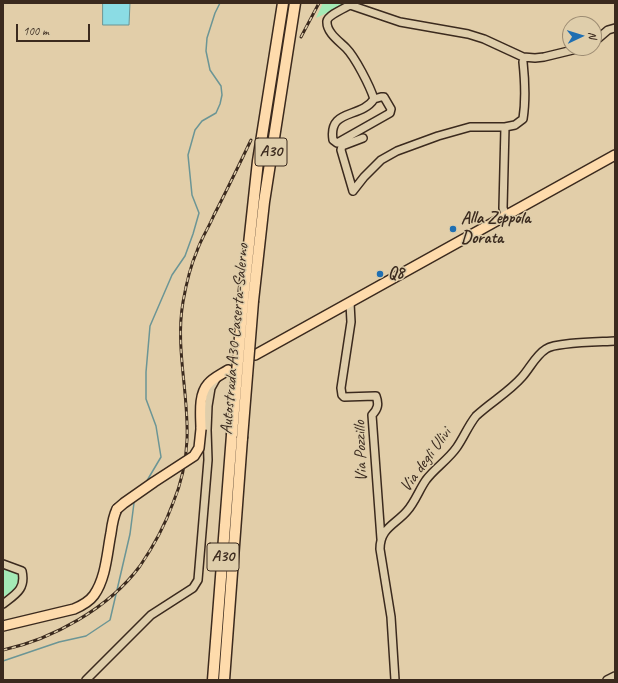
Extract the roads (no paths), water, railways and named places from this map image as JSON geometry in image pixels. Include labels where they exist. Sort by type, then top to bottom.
[{"type":"highway","name":"Autostrada A30 Caserta-Salerno","points":[[213,680],[242,300],[258,161],[283,3]]},
{"type":"highway","name":"Autostrada A30 Caserta-Salerno","points":[[224,680],[253,301],[265,195],[295,3]]},
{"type":"main road","points":[[255,355],[615,155]]},
{"type":"main road","points":[[3,626],[74,609],[84,605],[94,596],[100,584],[104,569],[117,509],[154,482],[194,456],[199,448],[201,406],[205,388],[208,383],[228,370]]},
{"type":"street","points":[[363,138],[342,146],[341,150],[353,191],[364,177],[381,160],[397,151],[438,136],[470,127],[505,127],[515,125],[523,119],[525,106],[525,80],[521,60],[510,51],[484,39],[468,34],[400,22],[350,4],[329,17],[327,21],[328,28],[336,40],[352,55],[374,99]]},
{"type":"street","points":[[602,35],[608,30],[615,28]]},
{"type":"street","points":[[521,60],[562,52]]},
{"type":"street","points":[[381,97],[384,98],[391,108],[390,112],[337,143],[333,140],[331,131],[334,124],[340,118],[372,103],[374,99],[381,97]]},
{"type":"street","points":[[505,127],[503,208],[506,216]]},
{"type":"street","name":"Via Pozzillo","points":[[350,303],[351,322],[341,388],[342,395],[344,397],[376,396],[378,400],[378,406],[372,415],[381,539]]},
{"type":"street","name":"Via degli Ulivi","points":[[381,539],[388,528],[407,511],[427,480],[459,445],[466,429],[477,416],[512,387],[545,349],[558,345],[615,341]]},
{"type":"street","points":[[86,680],[151,615],[193,588],[198,580],[208,460],[208,406],[211,388],[217,377]]},
{"type":"street","points":[[381,539],[380,549],[391,616],[395,680]]},
{"type":"street","points":[[3,564],[22,571],[23,584],[19,591],[3,604]]},
{"type":"street","points":[[607,680],[615,676]]},
{"type":"water","points":[[103,3],[130,3],[129,25],[103,25]]},
{"type":"waterway","points":[[145,484],[161,457],[156,426],[146,399],[146,372],[150,326],[172,275],[185,256],[199,213],[192,195],[188,155],[195,130],[202,121],[216,113],[222,95],[221,86],[210,70],[206,51],[207,38],[215,13],[220,3]]},
{"type":"waterway","points":[[3,661],[59,642],[86,636],[110,620],[130,534],[134,503],[136,499]]},
{"type":"railway","points":[[301,37],[319,3]]},
{"type":"railway","points":[[3,650],[22,645],[60,630],[79,620],[113,595],[140,566],[162,528],[170,511],[183,473],[187,440],[186,406],[181,354],[181,319],[187,283],[192,263],[201,242],[251,140]]},
{"type":"place","name":"Alla Zeppola Dorata","points":[[453,229]]},
{"type":"place","name":"Q8","points":[[380,274]]}]
